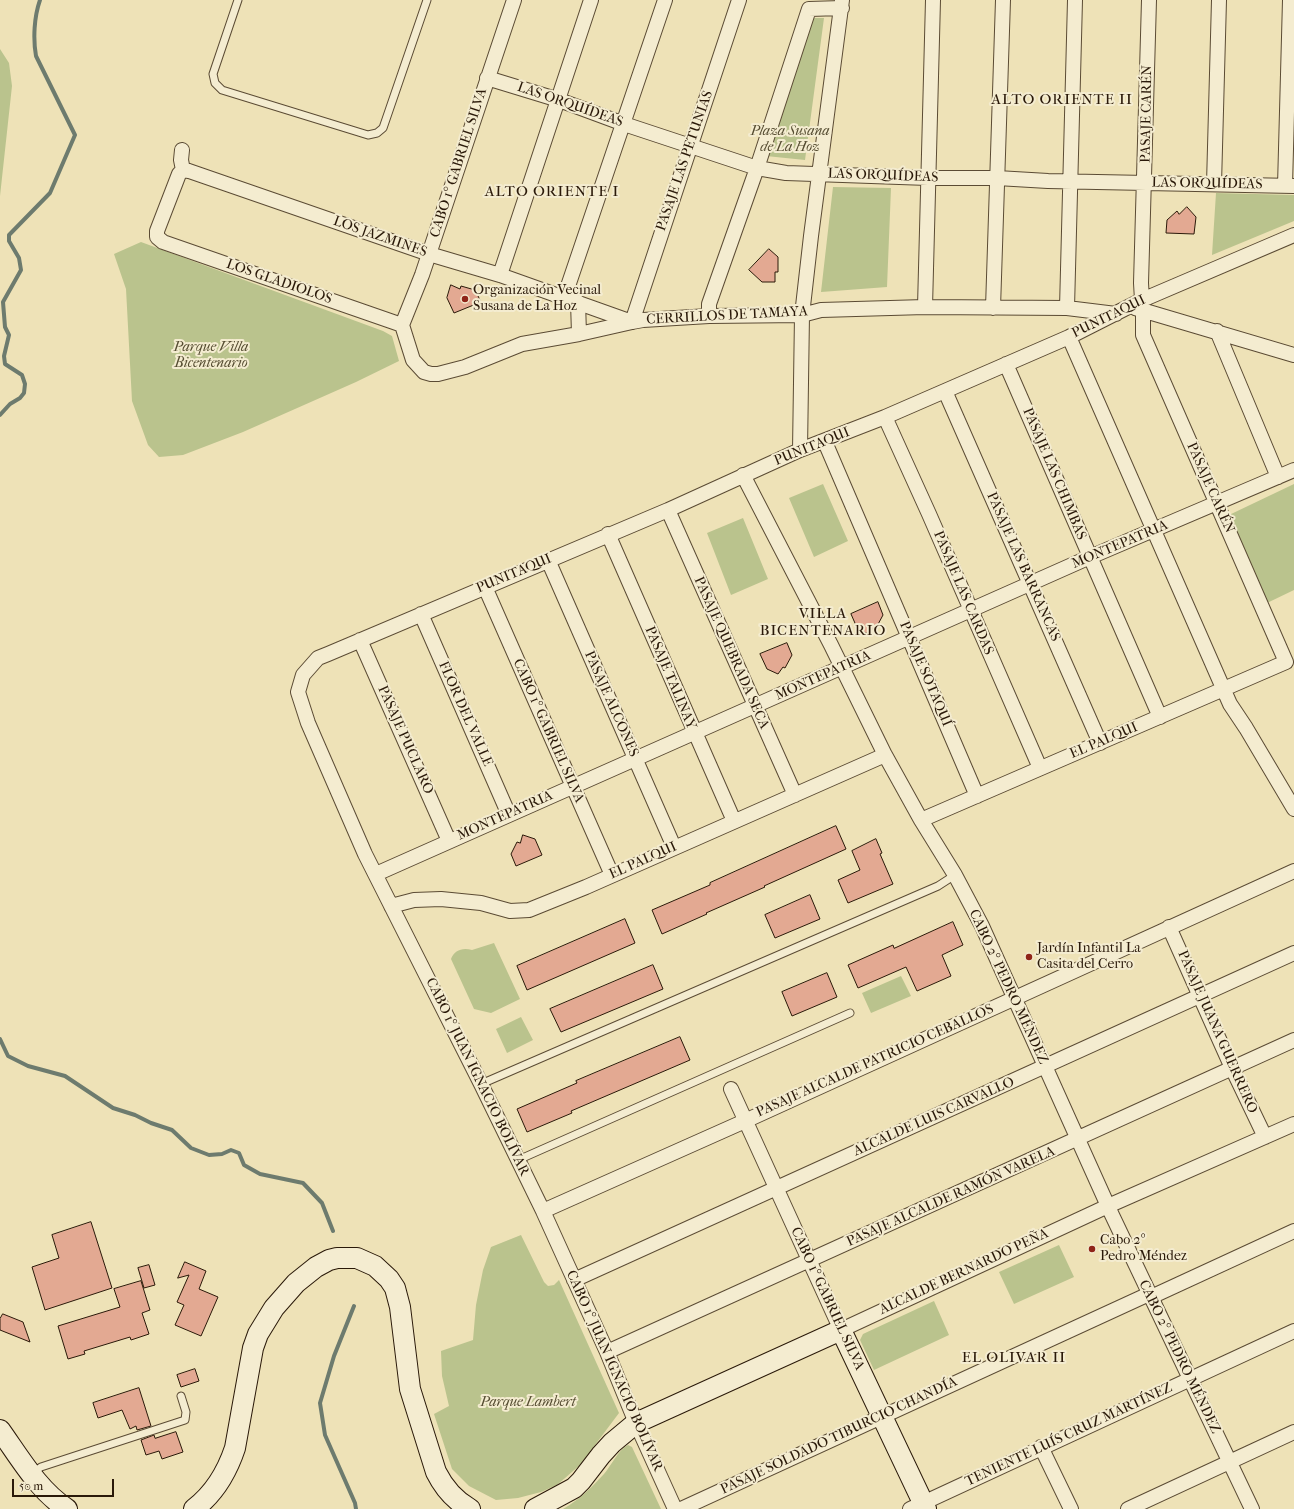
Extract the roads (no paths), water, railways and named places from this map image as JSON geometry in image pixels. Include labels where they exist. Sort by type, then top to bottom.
[{"type":"street","name":"CABO 1° GABRIEL SILVA","points":[[402,325],[429,254],[514,0]]},
{"type":"street","points":[[500,276],[591,0]]},
{"type":"street","points":[[564,298],[665,0]]},
{"type":"street","name":"PASAJE LAS PETUNIAS","points":[[632,322],[739,0]]},
{"type":"street","points":[[925,307],[933,0]]},
{"type":"street","points":[[993,308],[1003,0]]},
{"type":"street","points":[[1067,308],[1075,0]]},
{"type":"street","name":"PASAJE CARÉN","points":[[1149,0],[1141,283],[1143,335],[1286,662]]},
{"type":"street","points":[[1214,184],[1219,0]]},
{"type":"street","points":[[1289,2],[1289,186]]},
{"type":"street","points":[[709,316],[709,304],[757,168],[809,9],[842,4],[802,315],[800,450]]},
{"type":"street","name":"LAS ORQUÍDEAS","points":[[487,78],[559,100],[624,124],[757,168],[794,174],[1289,186]]},
{"type":"street","points":[[182,150],[181,160],[183,170]]},
{"type":"street","name":"LOS JAZMINES","points":[[183,170],[429,254],[578,302],[632,322]]},
{"type":"street","name":"LOS GLADIOLOS","points":[[183,170],[179,174],[157,231],[158,237],[163,242],[402,325]]},
{"type":"street","name":"PUNITAQUI","points":[[328,654],[608,534],[668,510],[800,450],[825,442],[945,391],[1069,337],[1129,306],[1142,305],[1294,235]]},
{"type":"street","points":[[578,302],[580,324],[579,334]]},
{"type":"street","points":[[1142,305],[1217,331],[1294,355]]},
{"type":"street","name":"CERRILLOS DE TAMAYA","points":[[402,325],[413,360],[424,372],[438,374],[466,367],[522,344],[579,334],[632,322],[709,316],[802,315],[821,310],[925,307],[1067,308],[1116,314]]},
{"type":"street","points":[[1217,331],[1278,477]]},
{"type":"street","points":[[1069,337],[1230,704],[1294,809]]},
{"type":"street","name":"PASAJE LAS CHIMBAS","points":[[1006,364],[1160,717]]},
{"type":"street","name":"PASAJE LAS BARRANCAS","points":[[945,391],[1100,743]]},
{"type":"street","name":"PASAJE LAS CARDAS","points":[[885,417],[1040,768]]},
{"type":"street","name":"PASAJE SOTAQUÍ","points":[[825,442],[977,796]]},
{"type":"street","name":"MONTEPATRIA","points":[[376,874],[1090,557],[1294,470]]},
{"type":"street","name":"CABO 2° PEDRO MÉNDEZ","points":[[743,475],[842,667],[885,755],[921,820],[955,875],[982,926],[1108,1206],[1252,1509]]},
{"type":"street","name":"PASAJE QUEBRADA SECA","points":[[668,510],[795,795]]},
{"type":"street","name":"PASAJE TALINAY","points":[[608,534],[694,733],[734,821]]},
{"type":"street","name":"PASAJE ALCONES","points":[[548,560],[674,847]]},
{"type":"street","name":"CABO 1° GABRIEL SILVA","points":[[485,587],[612,875]]},
{"type":"street","name":"FLOR DEL VALLE","points":[[421,614],[509,814]]},
{"type":"street","name":"PASAJE PUCLARO","points":[[360,640],[449,841]]},
{"type":"street","name":"CABO 1° JUAN IGNACIO BOLÍVAR","points":[[328,654],[318,658],[303,675],[298,692],[308,723],[364,854],[376,874],[543,1211],[607,1352],[674,1509]]},
{"type":"street","name":"EL PALQUI","points":[[921,820],[1286,662]]},
{"type":"street","name":"EL PALQUI","points":[[391,906],[414,900],[441,899],[470,902],[501,910],[520,912],[538,907],[885,755]]},
{"type":"street","name":"PASAJE ALCALDE PATRICIO CEBALLOS","points":[[543,1211],[1294,871]]},
{"type":"street","name":"PASAJE JUANA GUERRERO","points":[[1169,927],[1232,1068],[1265,1137]]},
{"type":"street","name":"ALCALDE LUIS CARVALLO","points":[[574,1280],[1294,953]]},
{"type":"street","name":"PASAJE ALCALDE RAMÓN VARELA","points":[[607,1352],[1294,1040]]},
{"type":"street","name":"CABO 1° GABRIEL SILVA","points":[[731,1089],[840,1330],[883,1416],[919,1507]]},
{"type":"street","name":"ALCALDE BERNARDO PEÑA","points":[[535,1509],[574,1488],[582,1481],[597,1459],[608,1447],[636,1423],[1108,1206],[1294,1124]]},
{"type":"street","name":"PASAJE SOLDADO TIBURCIO CHANDÍA","points":[[681,1509],[883,1416],[1294,1231]]},
{"type":"street","points":[[194,1509],[217,1487],[230,1462],[235,1448],[253,1348],[265,1321],[284,1295],[316,1267],[330,1260],[347,1257],[366,1261],[375,1266],[383,1272],[395,1288],[400,1307],[410,1389],[436,1472],[440,1481],[452,1497],[470,1509]]},
{"type":"street","name":"TENIENTE LUÍS CRUZ MARTÍNEZ","points":[[919,1507],[1189,1378],[1294,1331]]},
{"type":"street","points":[[0,1430],[31,1474],[48,1495],[67,1509]]},
{"type":"street","points":[[1128,1509],[1294,1432]]},
{"type":"street","points":[[1041,1448],[1071,1509]]},
{"type":"lane","points":[[238,0],[213,74],[215,83],[222,90],[368,135],[377,133],[383,128],[426,0]]},
{"type":"lane","points":[[481,1084],[938,886],[955,875]]},
{"type":"lane","points":[[518,1160],[850,1013]]},
{"type":"lane","points":[[31,1474],[41,1467],[185,1420],[186,1412],[181,1396]]},
{"type":"waterway","points":[[0,415],[10,404],[20,398],[24,393],[25,384],[22,375],[5,364],[4,356],[9,335],[5,327],[3,302],[21,270],[19,258],[9,241],[9,235],[50,193],[75,135],[36,56],[35,28],[36,14],[40,0]]},
{"type":"waterway","points":[[0,1039],[8,1056],[28,1066],[65,1076],[113,1108],[172,1130],[191,1148],[209,1155],[222,1154],[231,1150],[239,1153],[244,1165],[260,1174],[303,1183],[322,1203],[333,1231]]},
{"type":"waterway","points":[[354,1306],[334,1356],[320,1403],[325,1435],[355,1503],[356,1509]]},
{"type":"place","name":"Organización Vecinal Susana de La Hoz","points":[[465,299]]},
{"type":"place","name":"Jardín Infantil La Casita del Cerro","points":[[1029,957]]},
{"type":"place","name":"Cabo 2º Pedro Méndez","points":[[1092,1249]]},
{"type":"district","name":"ALTO ORIENTE II","points":[[1062,100]]},
{"type":"district","name":"ALTO ORIENTE I","points":[[552,192]]},
{"type":"district","name":"VILLA BICENTENARIO","points":[[823,622]]},
{"type":"district","name":"EL OLIVAR II","points":[[1014,1358]]},
{"type":"park label","name":"Plaza Susana de La Hoz","points":[[790,140]]},
{"type":"park label","name":"Parque Villa Bicentenario","points":[[211,356]]},
{"type":"park label","name":"Parque Lambert","points":[[528,1403]]}]
